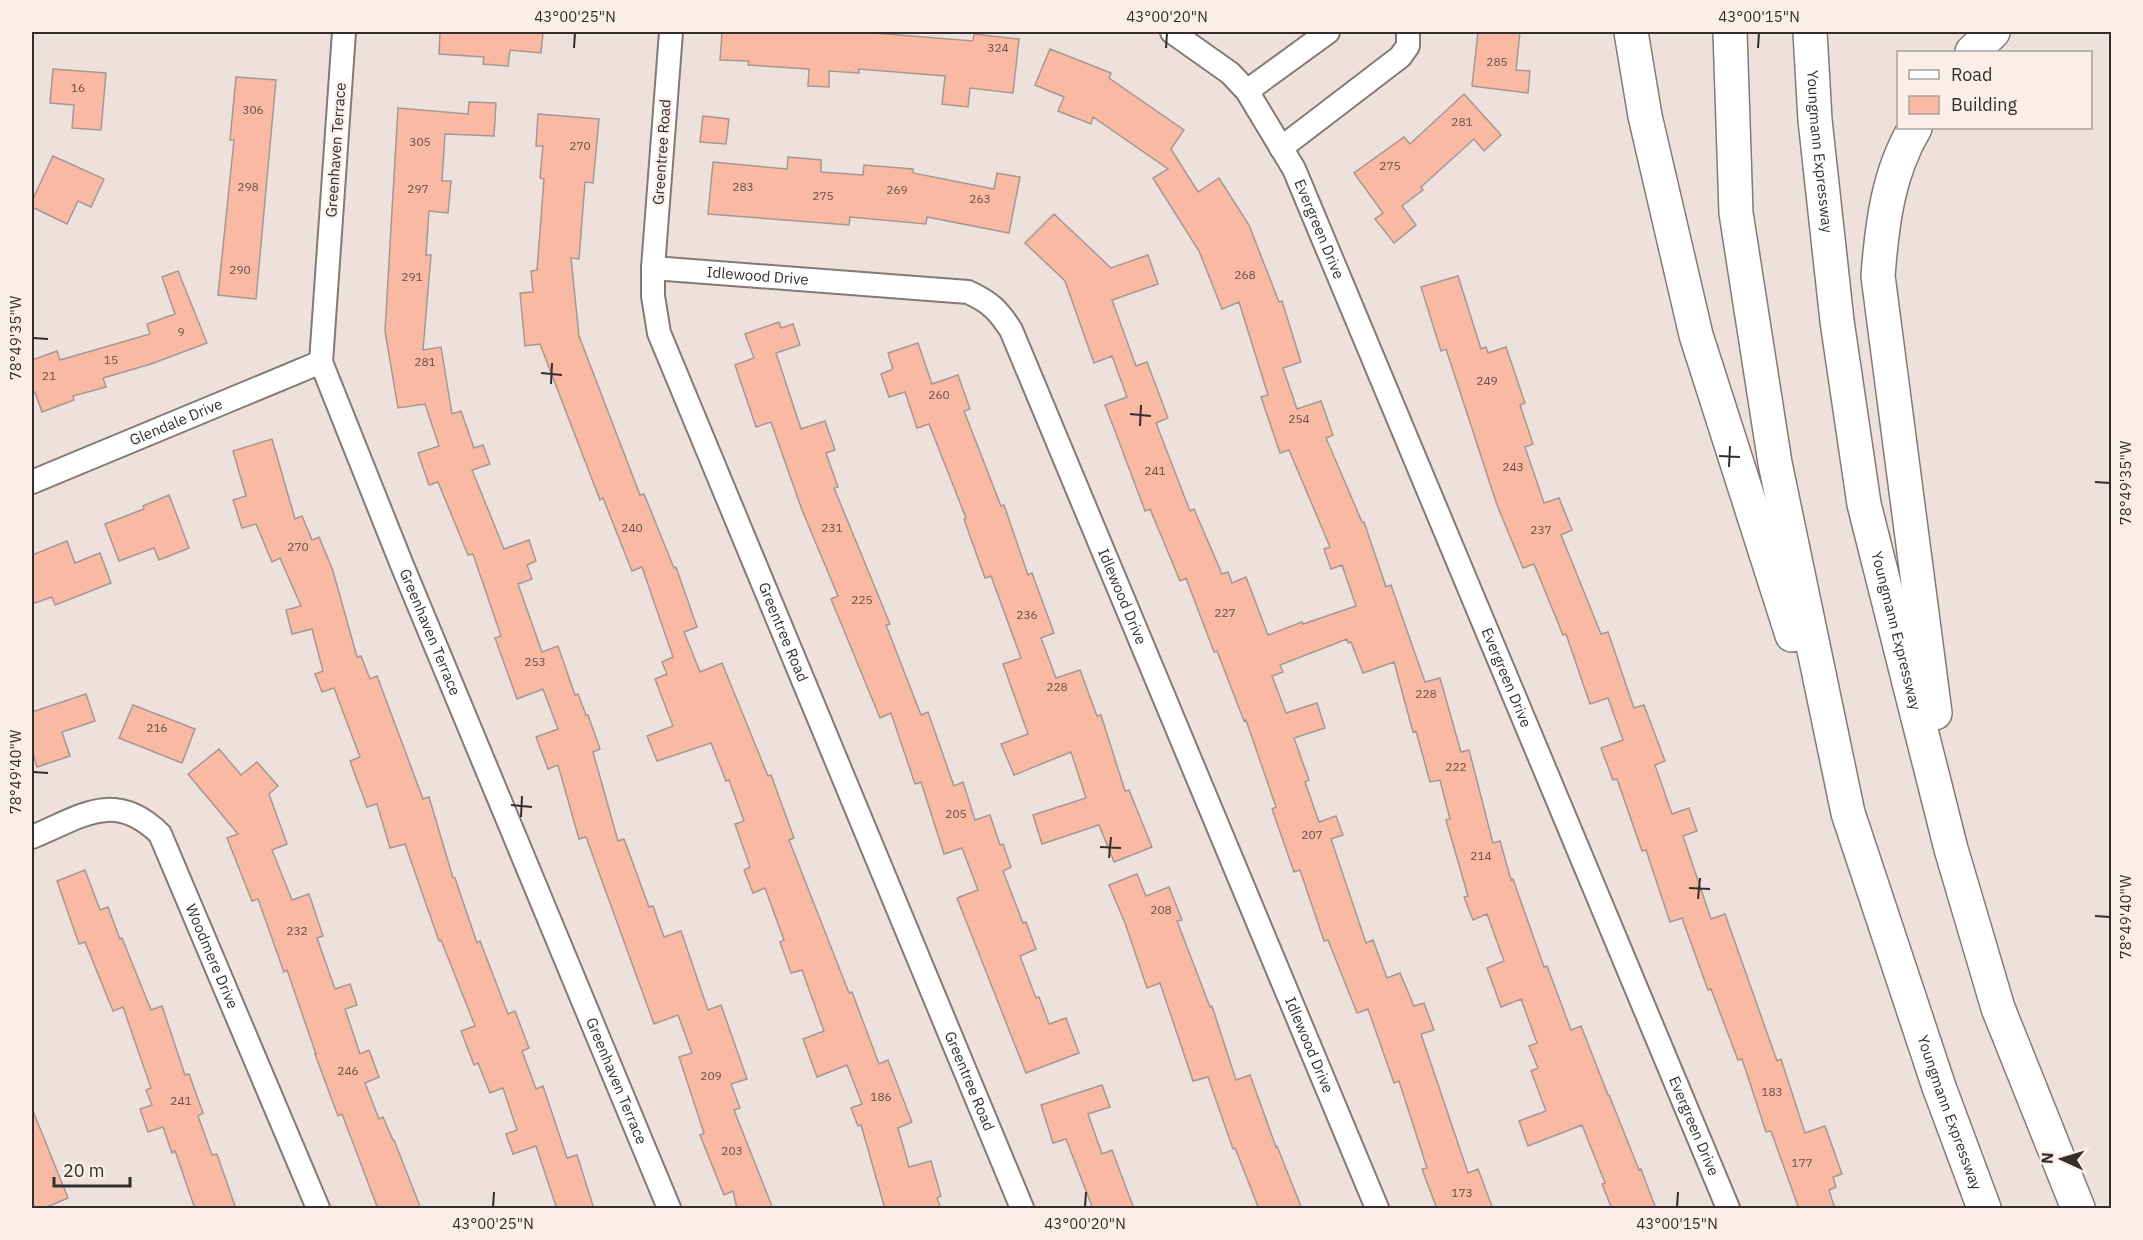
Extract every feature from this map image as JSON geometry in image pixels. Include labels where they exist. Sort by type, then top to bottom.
[{"type":"highway","points":[[1631,32],[1645,116],[1696,335],[1848,813]]},
{"type":"highway","name":"Youngmann Expressway","points":[[1730,32],[1738,224],[1775,463],[1848,813],[1939,1087],[1984,1209]]},
{"type":"highway","name":"Youngmann Expressway","points":[[1810,32],[1815,120],[1837,321],[1864,504],[1950,849],[1998,1008],[2078,1209]]},
{"type":"highway","points":[[1973,51],[1993,32]]},
{"type":"highway","points":[[1914,129],[1904,145],[1890,184],[1881,227],[1878,276],[1927,647],[1950,849]]},
{"type":"street","name":"Greenhaven Terrace","points":[[344,32],[321,362],[402,565],[669,1209]]},
{"type":"street","name":"Greentree Road","points":[[671,32],[653,268],[653,296],[659,333],[1022,1209]]},
{"type":"street","name":"Evergreen Drive","points":[[1172,32],[1230,73],[1247,92],[1294,169],[1728,1209]]},
{"type":"street","points":[[1247,92],[1328,32]]},
{"type":"street","points":[[1281,148],[1400,57],[1408,46],[1407,32]]},
{"type":"street","name":"Idlewood Drive","points":[[653,268],[968,292],[986,300],[1000,312],[1011,330],[1377,1209]]},
{"type":"street","name":"Glendale Drive","points":[[32,482],[321,362]]},
{"type":"street","name":"Woodmere Drive","points":[[32,837],[95,811],[112,809],[127,811],[146,820],[160,834],[318,1209]]},
{"type":"building","points":[[440,32],[543,32],[541,53],[510,50],[508,66],[483,64],[484,57],[439,54]]},
{"type":"building","points":[[722,32],[862,32],[973,41],[974,34],[1019,39],[1013,93],[970,88],[968,107],[942,104],[945,76],[859,69],[859,73],[829,71],[829,87],[808,86],[809,69],[748,65],[749,61],[720,60]]},
{"type":"building","points":[[1478,32],[1520,32],[1516,70],[1530,71],[1528,93],[1472,86]]},
{"type":"building","points":[[1050,49],[1111,73],[1109,78],[1184,130],[1171,149],[1198,192],[1219,178],[1249,225],[1279,302],[1282,301],[1301,362],[1283,368],[1297,409],[1321,401],[1333,435],[1326,438],[1362,522],[1364,522],[1386,587],[1391,585],[1425,682],[1440,678],[1461,752],[1469,750],[1493,843],[1500,841],[1511,880],[1513,879],[1544,967],[1547,966],[1571,1030],[1581,1026],[1656,1209],[1612,1209],[1602,1184],[1605,1183],[1582,1125],[1528,1146],[1519,1121],[1546,1111],[1531,1071],[1538,1068],[1529,1046],[1537,1043],[1521,999],[1501,1007],[1487,968],[1504,961],[1487,914],[1473,920],[1464,897],[1468,896],[1446,820],[1450,819],[1440,780],[1430,782],[1416,731],[1413,732],[1394,662],[1363,673],[1351,642],[1348,643],[1347,639],[1280,665],[1283,672],[1272,676],[1286,713],[1317,703],[1325,728],[1294,738],[1309,780],[1305,782],[1319,822],[1336,816],[1343,835],[1331,839],[1366,943],[1373,940],[1387,978],[1400,973],[1414,1006],[1424,1003],[1434,1030],[1421,1034],[1468,1173],[1478,1169],[1493,1209],[1437,1209],[1422,1169],[1427,1168],[1399,1081],[1394,1083],[1368,1009],[1357,1013],[1328,940],[1324,941],[1300,870],[1294,872],[1272,809],[1276,807],[1246,720],[1244,721],[1217,651],[1214,652],[1186,578],[1180,581],[1150,509],[1145,511],[1105,405],[1127,397],[1112,356],[1094,363],[1065,281],[1025,243],[1054,214],[1111,268],[1148,255],[1158,284],[1112,300],[1136,366],[1147,362],[1168,418],[1156,423],[1190,511],[1194,509],[1222,574],[1228,572],[1232,583],[1246,577],[1268,635],[1356,606],[1342,565],[1331,569],[1324,549],[1330,547],[1289,450],[1280,453],[1261,397],[1268,395],[1239,302],[1222,309],[1199,251],[1153,178],[1168,169],[1093,117],[1091,124],[1058,111],[1064,97],[1035,85]]},
{"type":"building","points":[[53,69],[106,73],[101,130],[72,128],[74,105],[50,103]]},
{"type":"building","points":[[236,77],[276,80],[256,299],[218,295],[234,140],[230,140]]},
{"type":"building","points":[[1464,94],[1501,135],[1484,151],[1474,139],[1421,187],[1423,190],[1402,206],[1416,225],[1394,243],[1375,219],[1383,213],[1354,173],[1404,137],[1410,144]]},
{"type":"building","points":[[469,102],[496,103],[494,136],[445,134],[442,181],[451,181],[448,213],[429,211],[426,255],[431,255],[423,350],[441,347],[452,414],[461,411],[474,448],[483,445],[490,464],[472,470],[504,549],[529,540],[536,561],[527,565],[532,579],[518,584],[542,652],[558,646],[575,695],[578,694],[586,715],[588,715],[600,749],[593,752],[618,841],[624,839],[649,907],[653,906],[664,937],[681,931],[708,1010],[721,1005],[747,1079],[731,1084],[740,1108],[734,1110],[773,1209],[737,1209],[733,1191],[724,1195],[700,1135],[704,1133],[679,1057],[692,1053],[678,1015],[654,1024],[586,837],[579,839],[558,765],[548,769],[536,737],[558,729],[543,689],[517,699],[495,638],[501,636],[473,554],[468,555],[438,482],[429,485],[418,453],[439,446],[425,404],[398,408],[385,331],[398,108],[468,114]]},
{"type":"building","points":[[538,114],[599,119],[593,183],[585,182],[579,259],[571,258],[579,336],[640,495],[644,494],[674,568],[676,567],[697,627],[684,632],[700,672],[722,663],[768,776],[771,775],[794,838],[789,840],[849,993],[852,992],[879,1064],[888,1060],[912,1122],[898,1128],[909,1167],[931,1161],[941,1196],[937,1198],[941,1209],[885,1209],[861,1125],[858,1126],[851,1108],[862,1104],[847,1065],[817,1077],[803,1039],[824,1031],[802,970],[791,973],[780,942],[784,940],[765,888],[753,893],[744,870],[750,867],[735,824],[744,821],[729,780],[726,781],[711,743],[657,761],[647,736],[673,726],[655,679],[667,674],[662,662],[673,657],[642,567],[632,571],[603,498],[600,500],[540,344],[525,346],[520,293],[533,292],[531,271],[537,270],[544,179],[540,178],[543,146],[536,146]]},
{"type":"building","points":[[703,116],[729,119],[726,144],[700,142]]},
{"type":"building","points":[[53,156],[104,179],[91,207],[78,201],[67,224],[32,207],[32,201]]},
{"type":"building","points":[[788,157],[821,160],[821,172],[863,175],[864,165],[913,169],[913,173],[994,189],[997,173],[1020,177],[1009,233],[927,217],[926,224],[850,217],[849,225],[708,214],[713,162],[787,169]]},
{"type":"building","points":[[178,271],[207,343],[151,364],[103,378],[106,387],[73,396],[74,400],[42,412],[35,392],[32,393],[32,360],[57,351],[60,360],[150,334],[147,324],[175,314],[162,277]]},
{"type":"building","points":[[1458,276],[1481,349],[1486,347],[1488,353],[1506,347],[1525,403],[1520,405],[1533,444],[1525,447],[1544,503],[1559,498],[1572,530],[1561,535],[1601,634],[1608,632],[1634,708],[1644,705],[1665,761],[1655,765],[1672,814],[1689,808],[1697,831],[1683,836],[1711,919],[1725,914],[1777,1061],[1781,1059],[1805,1133],[1825,1126],[1842,1174],[1833,1177],[1836,1187],[1829,1190],[1835,1209],[1799,1209],[1771,1131],[1766,1132],[1742,1059],[1738,1060],[1711,989],[1708,990],[1682,918],[1670,922],[1646,850],[1642,851],[1617,779],[1613,780],[1601,748],[1623,740],[1608,698],[1590,704],[1566,634],[1563,635],[1534,564],[1523,568],[1497,505],[1446,349],[1441,351],[1421,287]]},
{"type":"building","points":[[779,322],[781,328],[793,324],[800,345],[776,353],[801,429],[825,421],[835,450],[826,453],[838,487],[834,488],[890,624],[886,625],[921,715],[928,712],[954,786],[963,782],[975,820],[990,815],[1000,845],[1003,844],[1011,867],[1003,871],[1023,923],[1026,922],[1036,949],[1020,956],[1049,1024],[1066,1018],[1079,1053],[1026,1073],[957,898],[978,890],[962,848],[944,854],[921,782],[915,784],[891,713],[880,718],[831,599],[838,596],[802,510],[771,422],[756,427],[735,365],[754,358],[745,334]]},
{"type":"building","points":[[918,343],[932,384],[958,375],[970,409],[964,411],[1001,506],[1004,505],[1028,575],[1032,573],[1054,633],[1041,638],[1056,678],[1080,670],[1097,716],[1101,715],[1125,791],[1129,790],[1152,847],[1114,862],[1099,825],[1042,844],[1033,815],[1086,798],[1071,752],[1014,775],[1001,744],[1028,734],[1003,664],[1021,658],[991,576],[985,578],[964,519],[966,518],[929,424],[917,428],[905,392],[889,397],[881,374],[893,369],[888,353]]},
{"type":"building","points":[[272,439],[295,519],[302,516],[312,540],[319,537],[333,571],[357,657],[361,656],[370,679],[377,676],[423,799],[429,797],[453,878],[455,878],[477,943],[480,941],[508,1014],[515,1011],[529,1048],[522,1051],[536,1089],[543,1086],[567,1158],[577,1155],[594,1209],[557,1209],[536,1146],[513,1154],[506,1134],[517,1130],[503,1088],[490,1093],[478,1063],[474,1065],[461,1031],[475,1026],[441,940],[439,941],[405,844],[390,848],[377,804],[367,807],[350,761],[360,757],[334,688],[322,692],[315,674],[323,671],[312,629],[292,634],[286,610],[301,606],[280,558],[272,562],[256,524],[242,528],[233,500],[246,496],[233,451]]},
{"type":"building","points":[[169,495],[189,548],[159,560],[154,548],[119,561],[105,524],[144,509],[143,506]]},
{"type":"building","points":[[67,541],[75,563],[100,553],[111,583],[55,605],[52,597],[32,604],[32,555]]},
{"type":"building","points":[[86,694],[95,721],[62,732],[70,756],[37,767],[32,751],[32,712]]},
{"type":"building","points":[[133,705],[195,729],[182,763],[119,738]]},
{"type":"building","points":[[219,749],[241,775],[257,762],[278,786],[269,794],[287,844],[272,850],[292,900],[309,894],[323,936],[317,938],[335,989],[350,984],[357,1005],[345,1009],[360,1054],[369,1050],[379,1077],[365,1083],[379,1119],[383,1117],[394,1140],[421,1209],[378,1209],[342,1114],[338,1116],[287,970],[284,972],[258,899],[252,901],[227,838],[238,834],[188,774]]},
{"type":"building","points":[[85,870],[100,910],[108,907],[151,1010],[162,1006],[185,1075],[189,1074],[203,1113],[198,1116],[212,1155],[217,1154],[236,1209],[195,1209],[175,1151],[172,1153],[163,1127],[148,1132],[140,1109],[152,1105],[146,1090],[151,1088],[123,1007],[113,1011],[85,942],[79,944],[57,881]]},
{"type":"building","points":[[1137,874],[1146,896],[1169,887],[1182,920],[1177,921],[1210,1007],[1212,1006],[1236,1080],[1250,1075],[1276,1147],[1302,1209],[1259,1209],[1235,1148],[1233,1149],[1208,1077],[1193,1081],[1160,983],[1147,988],[1125,923],[1109,885]]},
{"type":"building","points":[[1102,1085],[1110,1107],[1088,1114],[1102,1154],[1112,1150],[1134,1209],[1093,1209],[1066,1139],[1053,1143],[1041,1105]]},
{"type":"building","points":[[33,1111],[68,1198],[42,1209],[32,1209]]}]
